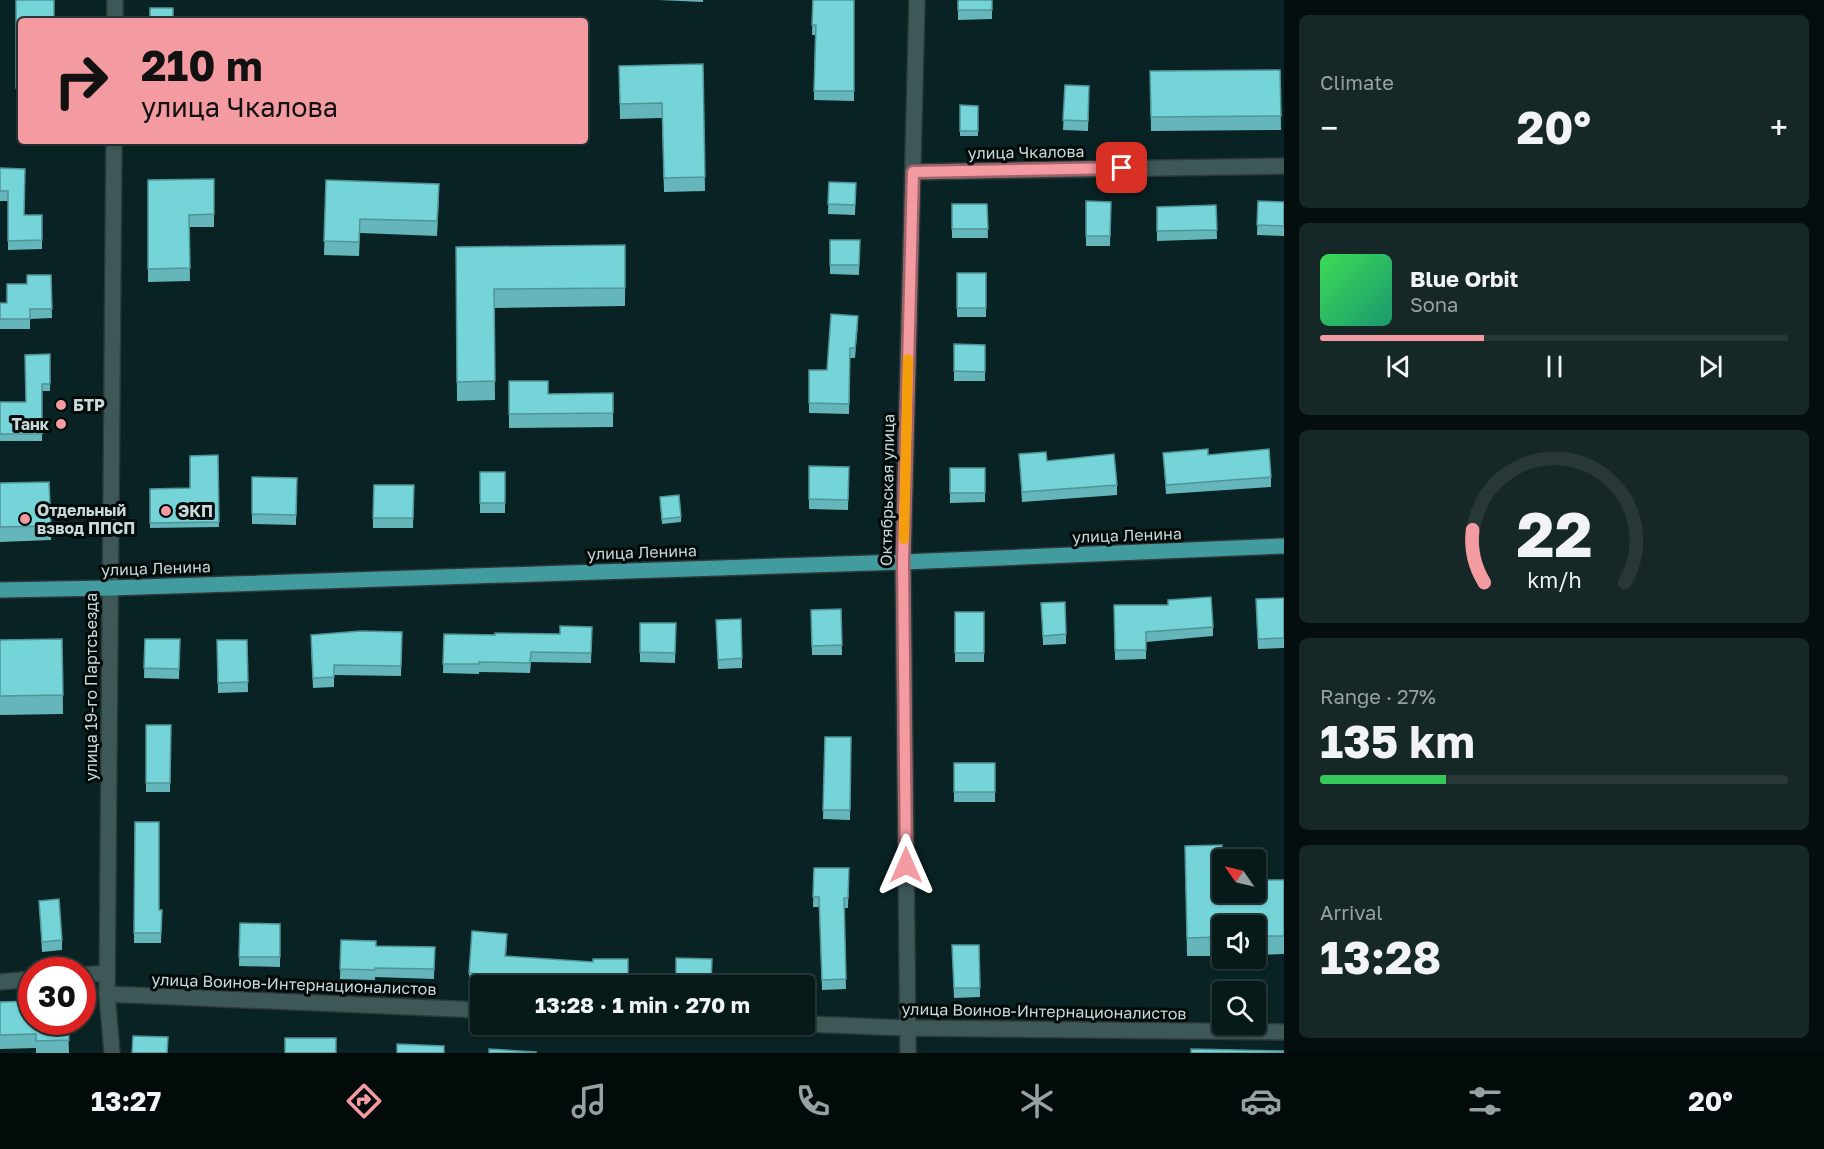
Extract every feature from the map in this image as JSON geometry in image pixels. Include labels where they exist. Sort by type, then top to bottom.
[{"type":"main road","name":"улица Ленина","points":[[0,590],[903,562],[1284,546]]},
{"type":"street","points":[[115,0],[115,18]]},
{"type":"street","name":"Октябрьская улица","points":[[908,1053],[903,562],[917,0]]},
{"type":"street","name":"улица 19-го Партсъезда","points":[[112,1053],[107,972],[114,144]]},
{"type":"street","name":"улица Чкалова","points":[[913,172],[1284,166]]},
{"type":"street","points":[[96,973],[107,972]]},
{"type":"street","points":[[0,982],[18,980]]},
{"type":"street","name":"улица Воинов-Интернационалистов","points":[[107,994],[470,1010]]},
{"type":"street","name":"улица Воинов-Интернационалистов","points":[[815,1024],[908,1028],[1284,1032]]},
{"type":"building","points":[[16,0],[54,0],[54,18],[18,18],[18,88],[16,88]]},
{"type":"building","points":[[813,0],[854,0],[854,91],[814,91],[816,25],[812,25]]},
{"type":"building","points":[[958,0],[992,0],[992,10],[958,10]]},
{"type":"building","points":[[150,8],[173,8],[173,18],[150,18]]},
{"type":"building","points":[[703,64],[705,177],[664,178],[662,103],[620,104],[619,66]]},
{"type":"building","points":[[1280,70],[1281,116],[1151,117],[1150,71]]},
{"type":"building","points":[[1065,85],[1089,86],[1088,121],[1063,120]]},
{"type":"building","points":[[960,105],[978,106],[978,131],[960,131]]},
{"type":"building","points":[[0,168],[25,169],[24,215],[42,215],[42,240],[8,241],[8,191],[0,191]]},
{"type":"building","points":[[214,179],[214,214],[189,215],[190,268],[148,269],[148,180]]},
{"type":"building","points":[[326,180],[439,184],[437,221],[360,219],[359,242],[324,241]]},
{"type":"building","points":[[829,182],[856,183],[855,205],[828,204]]},
{"type":"building","points":[[1086,201],[1111,202],[1110,236],[1086,236]]},
{"type":"building","points":[[1258,201],[1284,202],[1284,226],[1257,225]]},
{"type":"building","points":[[952,204],[987,204],[988,229],[952,229]]},
{"type":"building","points":[[1216,205],[1217,230],[1157,231],[1157,207]]},
{"type":"building","points":[[830,240],[860,240],[859,265],[830,265]]},
{"type":"building","points":[[625,245],[625,288],[494,289],[495,381],[457,382],[456,247]]},
{"type":"building","points":[[957,273],[986,273],[986,308],[957,308]]},
{"type":"building","points":[[27,275],[51,275],[52,309],[30,309],[30,319],[0,319],[0,303],[7,303],[7,284],[27,284]]},
{"type":"building","points":[[831,314],[858,316],[855,348],[850,348],[849,404],[809,403],[809,370],[827,370]]},
{"type":"building","points":[[954,344],[985,345],[985,372],[954,371]]},
{"type":"building","points":[[50,354],[50,384],[42,384],[42,434],[0,434],[0,402],[26,402],[25,355]]},
{"type":"building","points":[[509,381],[548,381],[548,394],[613,393],[613,413],[509,414]]},
{"type":"building","points":[[1208,449],[1208,455],[1269,449],[1271,477],[1166,485],[1163,453]]},
{"type":"building","points":[[1046,452],[1047,461],[1114,454],[1117,485],[1022,492],[1019,454]]},
{"type":"building","points":[[218,455],[219,522],[150,523],[150,489],[190,488],[190,456]]},
{"type":"building","points":[[809,466],[849,467],[848,500],[809,499]]},
{"type":"building","points":[[950,468],[985,468],[985,493],[950,493]]},
{"type":"building","points":[[480,472],[505,472],[505,503],[480,503]]},
{"type":"building","points":[[252,477],[297,478],[296,515],[252,514]]},
{"type":"building","name":"Отдельный взвод ППСП","points":[[49,482],[51,526],[0,527],[0,483]]},
{"type":"building","points":[[374,485],[414,485],[413,518],[373,518]]},
{"type":"building","points":[[679,495],[681,517],[662,519],[660,497]]},
{"type":"building","points":[[1211,597],[1213,627],[1146,632],[1146,650],[1115,650],[1114,605],[1168,605],[1168,600]]},
{"type":"building","points":[[1284,598],[1284,638],[1258,639],[1256,599]]},
{"type":"building","points":[[1065,602],[1066,634],[1043,636],[1041,603]]},
{"type":"building","points":[[841,609],[842,645],[812,646],[811,610]]},
{"type":"building","points":[[955,612],[984,612],[984,653],[955,653]]},
{"type":"building","points":[[741,619],[742,658],[718,660],[716,620]]},
{"type":"building","points":[[640,623],[676,623],[675,653],[640,652]]},
{"type":"building","points":[[560,626],[592,627],[591,653],[531,652],[530,663],[443,664],[444,634],[560,634]]},
{"type":"building","points":[[361,631],[402,632],[401,666],[334,665],[334,677],[313,678],[311,635]]},
{"type":"building","points":[[62,639],[63,695],[0,696],[0,640]]},
{"type":"building","points":[[145,639],[180,639],[179,669],[144,668]]},
{"type":"building","points":[[217,640],[247,640],[248,682],[218,683]]},
{"type":"building","points":[[146,725],[171,725],[170,783],[146,783]]},
{"type":"building","points":[[825,737],[851,737],[850,810],[823,810]]},
{"type":"building","points":[[954,763],[995,763],[995,792],[954,792]]},
{"type":"building","points":[[135,822],[159,822],[161,933],[134,933]]},
{"type":"building","points":[[1222,845],[1222,849],[1212,849],[1212,903],[1266,903],[1266,880],[1284,880],[1284,936],[1266,936],[1266,915],[1212,915],[1212,937],[1187,938],[1185,846]]},
{"type":"building","points":[[814,868],[849,868],[848,898],[844,898],[846,979],[822,980],[819,897],[813,897]]},
{"type":"building","points":[[59,899],[62,940],[42,942],[39,901]]},
{"type":"building","points":[[240,923],[280,924],[280,957],[239,957]]},
{"type":"building","points":[[472,931],[507,934],[505,956],[593,962],[593,959],[628,959],[628,975],[469,973]]},
{"type":"building","points":[[341,940],[376,941],[376,946],[435,947],[434,969],[340,969]]},
{"type":"building","points":[[952,945],[979,945],[980,988],[954,988]]},
{"type":"building","points":[[676,958],[712,959],[711,975],[676,975]]},
{"type":"building","points":[[18,1001],[18,1034],[0,1035],[0,1002]]},
{"type":"building","points":[[36,1035],[69,1035],[69,1040],[36,1041]]},
{"type":"building","points":[[133,1036],[168,1037],[167,1053],[132,1053]]},
{"type":"building","points":[[285,1038],[336,1038],[336,1053],[285,1053]]},
{"type":"building","points":[[397,1044],[444,1046],[444,1053],[397,1053]]},
{"type":"building","points":[[489,1049],[536,1052],[536,1053],[489,1053]]},
{"type":"building","points":[[1191,1049],[1284,1051],[1284,1053],[1191,1053]]},
{"type":"slow traffic","points":[[904,539],[908,359]]},
{"type":"place","name":"БТР","points":[[61,405]]},
{"type":"place","name":"Танк","points":[[61,424]]},
{"type":"place","name":"ЭКП","points":[[166,511]]},
{"type":"place","name":"Отдельный взвод ППСП","points":[[25,519]]},
{"type":"route","points":[[906,865],[903,562],[913,172],[1122,168]]}]
